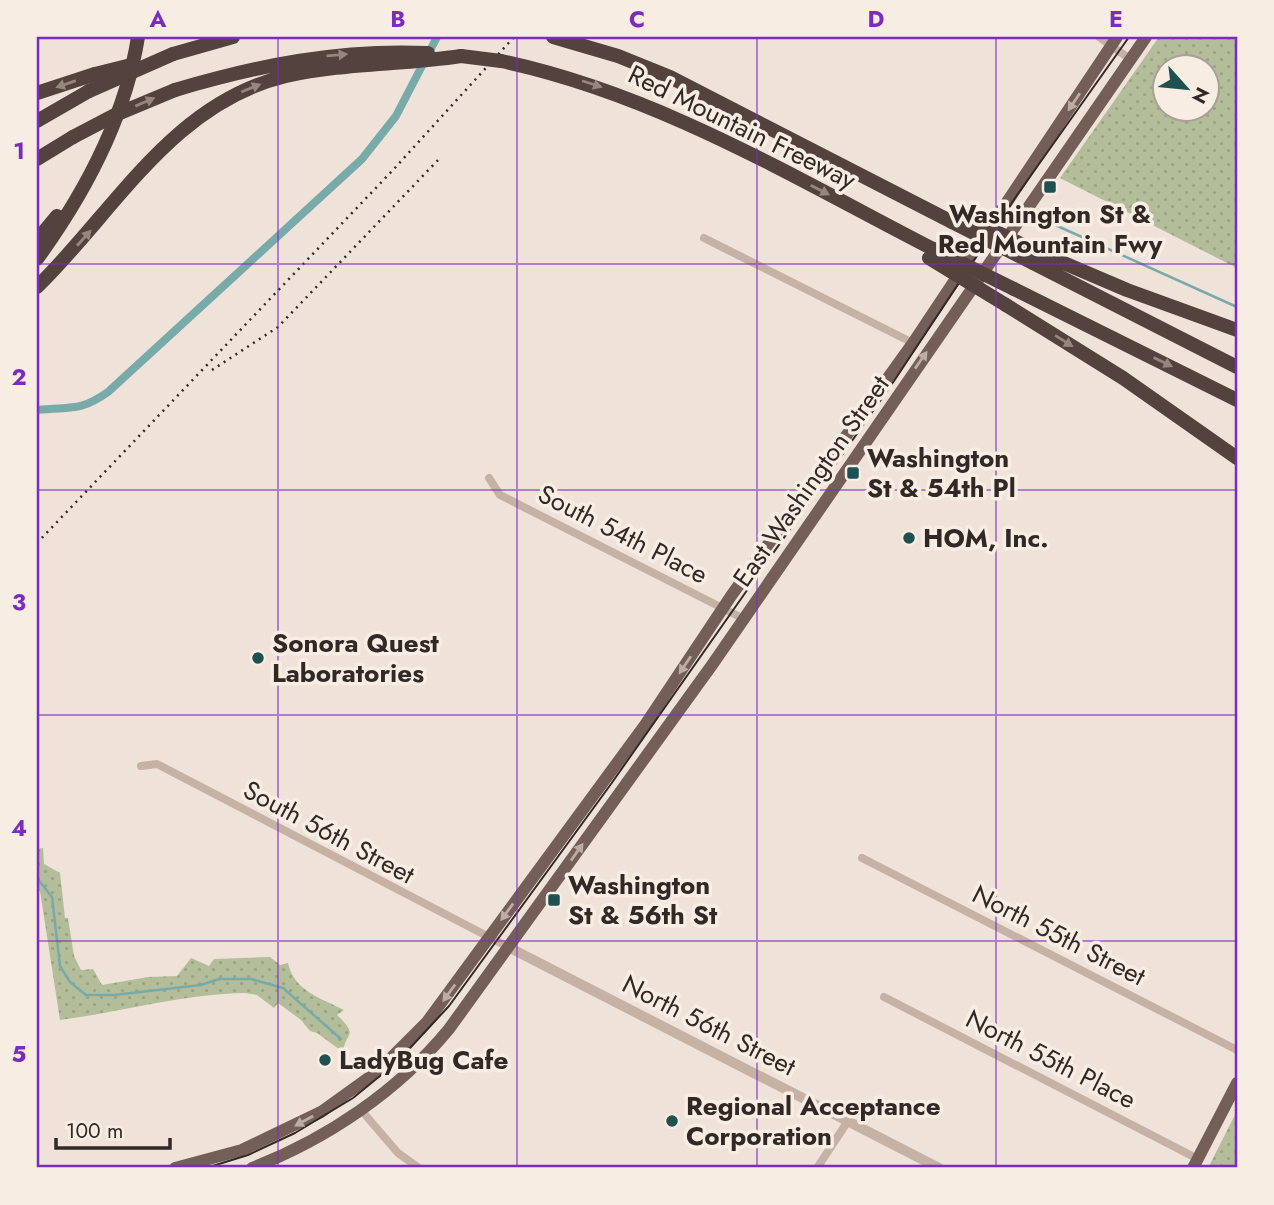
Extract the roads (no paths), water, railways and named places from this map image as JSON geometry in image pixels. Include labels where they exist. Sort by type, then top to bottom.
[{"type":"highway","points":[[37,259],[80,195],[99,154],[127,88],[138,37]]},
{"type":"highway","points":[[37,93],[95,74],[233,37]]},
{"type":"highway","name":"Red Mountain Freeway","points":[[553,37],[618,56],[670,77],[1035,257],[1237,367]]},
{"type":"highway","points":[[37,121],[89,91],[173,54]]},
{"type":"highway","name":"Red Mountain Freeway","points":[[37,159],[128,109],[175,90],[271,64],[461,56],[526,66],[582,81],[646,104],[851,206],[931,254],[1014,289],[1237,400]]},
{"type":"highway","points":[[37,287],[161,148],[211,108],[244,90],[283,77],[384,58]]},
{"type":"highway","points":[[37,240],[99,154]]},
{"type":"highway","points":[[931,254],[1006,305],[1122,377],[1237,458]]},
{"type":"highway","points":[[1035,257],[1237,330]]},
{"type":"main road","name":"East Washington Street","points":[[253,1168],[298,1148],[361,1110],[394,1085],[442,1038],[510,948],[744,619],[1146,37]]},
{"type":"main road","name":"East Washington Street","points":[[175,1168],[221,1157],[271,1138],[349,1094],[421,1028],[493,940],[645,725],[723,608],[913,343],[1114,41]]},
{"type":"main road","points":[[1195,1164],[1237,1083]]},
{"type":"street","points":[[1099,37],[1114,41],[1130,59]]},
{"type":"street","points":[[704,238],[913,343]]},
{"type":"street","name":"South 54th Place","points":[[489,478],[500,495],[744,619]]},
{"type":"street","name":"South 56th Street","points":[[141,766],[157,764],[493,940]]},
{"type":"street","name":"North 55th Street","points":[[862,858],[1237,1050]]},
{"type":"street","name":"North 56th Street","points":[[493,940],[939,1168]]},
{"type":"street","name":"North 55th Place","points":[[884,997],[1195,1164]]},
{"type":"street","points":[[361,1110],[398,1153],[419,1168]]},
{"type":"street","points":[[817,1168],[848,1121]]},
{"type":"waterway","points":[[37,410],[81,406],[108,392],[362,159],[396,116],[437,37]]},
{"type":"waterway","points":[[1053,224],[1237,307]]},
{"type":"waterway","points":[[37,878],[52,897],[60,966],[70,982],[86,995],[114,995],[201,985],[219,979],[251,979],[283,988],[341,1039]]},
{"type":"tram line","points":[[206,1168],[248,1155],[295,1133],[353,1098],[397,1062],[449,1006],[611,784],[894,381],[1017,195],[1129,37]]},
{"type":"railway","points":[[37,543],[393,170],[514,37]]},
{"type":"railway","points":[[212,370],[278,327],[439,159]]},
{"type":"place","name":"Washington St & Red Mountain Fwy","points":[[1050,187]]},
{"type":"place","name":"Washington St & 54th Pl","points":[[853,473]]},
{"type":"place","name":"HOM, Inc.","points":[[909,538]]},
{"type":"place","name":"Sonora Quest Laboratories","points":[[258,658]]},
{"type":"place","name":"Washington St & 56th St","points":[[554,900]]},
{"type":"place","name":"LadyBug Cafe","points":[[325,1060]]},
{"type":"place","name":"Regional Acceptance Corporation","points":[[672,1121]]}]
